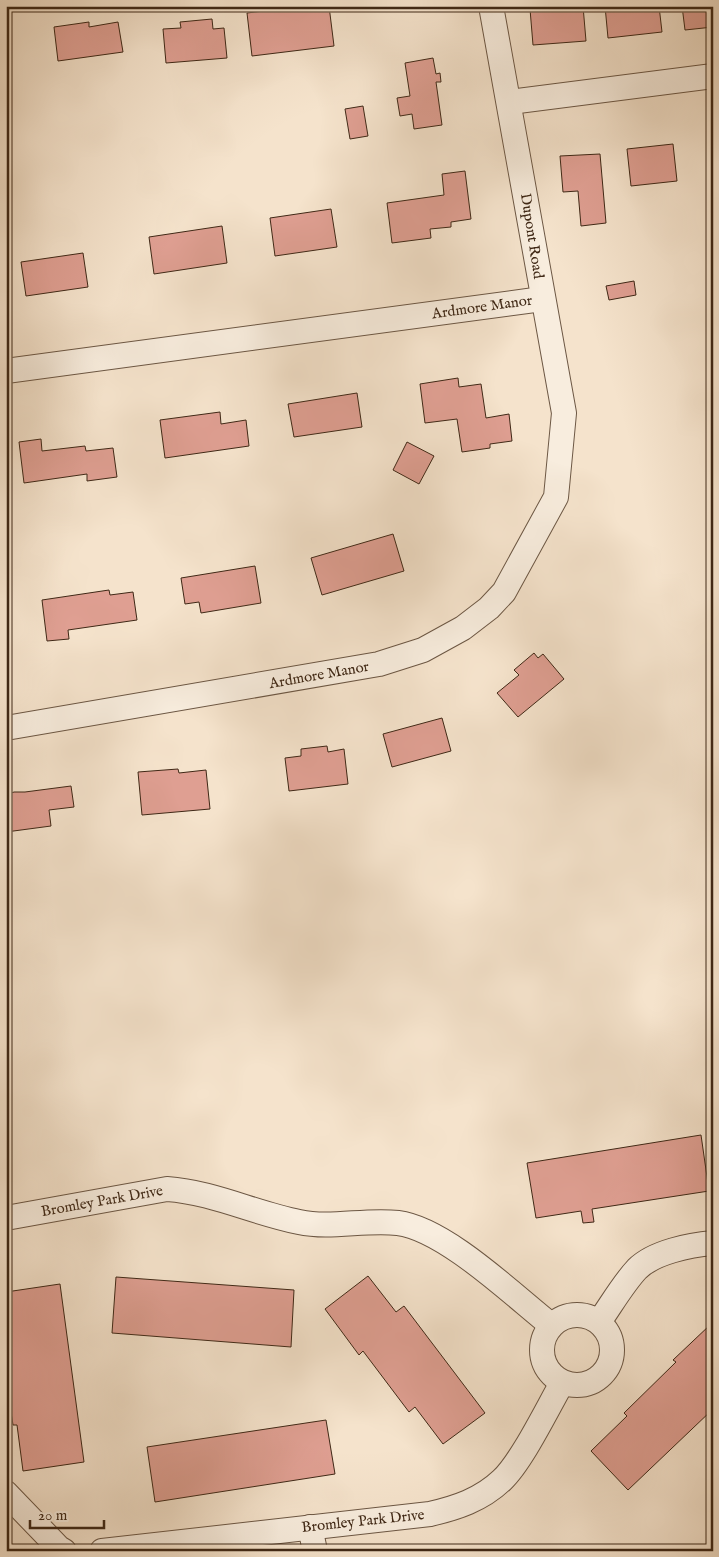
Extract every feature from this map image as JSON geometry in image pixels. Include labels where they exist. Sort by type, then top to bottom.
[{"type":"street","name":"Dupont Road","points":[[491,6],[510,102],[542,299],[564,413],[556,496]]},
{"type":"street","points":[[510,102],[713,76]]},
{"type":"street","name":"Ardmore Manor","points":[[6,371],[542,299]]},
{"type":"street","name":"Ardmore Manor","points":[[6,728],[379,664],[423,650],[463,628],[489,608],[504,592],[556,496]]},
{"type":"street","name":"Bromley Park Drive","points":[[6,1218],[167,1189],[192,1190],[282,1219],[307,1224],[398,1223],[425,1230],[449,1244],[551,1325]]},
{"type":"street","points":[[599,1322],[638,1268],[664,1254],[692,1245],[713,1244]]},
{"type":"street","points":[[583,1315],[599,1322],[610,1336],[613,1352],[608,1369],[596,1381],[579,1386],[562,1382],[549,1372],[542,1357],[542,1340],[551,1325],[566,1316],[583,1315]]},
{"type":"street","name":"Bromley Park Drive","points":[[102,1551],[430,1514],[455,1508],[481,1496],[503,1480],[562,1382]]},
{"type":"street","points":[[6,1493],[64,1551]]},
{"type":"street","points":[[310,1527],[315,1551]]},
{"type":"building","points":[[303,6],[329,6],[334,46],[252,56],[247,13]]},
{"type":"building","points":[[583,6],[586,41],[533,45],[530,9]]},
{"type":"building","points":[[605,6],[659,6],[662,32],[608,38]]},
{"type":"building","points":[[682,6],[713,6],[713,27],[685,30]]},
{"type":"building","points":[[212,19],[213,29],[224,28],[227,58],[166,63],[163,29],[181,28],[180,22]]},
{"type":"building","points":[[89,22],[89,27],[118,22],[123,52],[58,61],[54,27]]},
{"type":"building","points":[[433,58],[436,74],[440,73],[441,82],[436,82],[442,125],[414,129],[412,114],[400,116],[397,98],[410,96],[405,63]]},
{"type":"building","points":[[363,106],[368,136],[350,139],[345,109]]},
{"type":"building","points":[[708,138],[713,138],[713,173],[711,173]]},
{"type":"building","points":[[673,144],[677,181],[631,186],[627,149]]},
{"type":"building","points":[[600,154],[606,223],[581,226],[578,191],[563,192],[560,156]]},
{"type":"building","points":[[465,171],[471,219],[451,222],[451,227],[430,229],[431,238],[392,243],[387,203],[444,195],[442,174]]},
{"type":"building","points":[[331,209],[337,247],[275,256],[270,218]]},
{"type":"building","points":[[222,226],[227,263],[154,274],[149,237]]},
{"type":"building","points":[[83,253],[88,287],[26,296],[21,262]]},
{"type":"building","points":[[634,281],[636,295],[609,300],[606,286]]},
{"type":"building","points":[[458,378],[459,387],[481,384],[486,418],[509,414],[512,441],[490,444],[490,448],[462,452],[457,419],[425,423],[420,384]]},
{"type":"building","points":[[357,393],[362,427],[294,437],[288,404]]},
{"type":"building","points":[[220,412],[221,424],[246,420],[249,446],[165,458],[160,420]]},
{"type":"building","points":[[41,439],[42,451],[85,446],[86,451],[113,448],[117,477],[87,481],[87,474],[24,483],[19,442]]},
{"type":"building","points":[[407,442],[434,456],[419,484],[393,470]]},
{"type":"building","points":[[393,534],[404,571],[322,595],[311,558]]},
{"type":"building","points":[[255,566],[261,603],[201,613],[199,602],[185,604],[181,578]]},
{"type":"building","points":[[109,590],[110,595],[133,592],[137,620],[68,630],[69,639],[47,641],[42,600]]},
{"type":"building","points":[[534,653],[538,658],[543,654],[564,679],[518,717],[497,693],[519,675],[514,670]]},
{"type":"building","points":[[442,718],[451,751],[392,767],[383,734]]},
{"type":"building","points":[[327,746],[328,752],[344,749],[348,784],[289,791],[285,758],[301,756],[301,749]]},
{"type":"building","points":[[178,769],[179,773],[206,770],[210,809],[142,815],[138,772]]},
{"type":"building","points":[[71,786],[74,807],[49,810],[51,826],[6,832],[6,795],[14,792]]},
{"type":"building","points":[[701,1135],[709,1191],[592,1209],[594,1222],[583,1223],[581,1211],[536,1218],[527,1163]]},
{"type":"building","points":[[368,1276],[396,1312],[404,1306],[485,1413],[443,1444],[415,1407],[409,1412],[363,1351],[359,1355],[325,1309]]},
{"type":"building","points":[[116,1277],[294,1290],[291,1347],[112,1333]]},
{"type":"building","points":[[60,1284],[84,1462],[23,1471],[17,1425],[13,1425],[6,1380],[6,1292]]},
{"type":"building","points":[[711,1324],[713,1326],[713,1409],[628,1490],[591,1451],[627,1416],[624,1413],[676,1362],[673,1360]]},
{"type":"building","points":[[326,1420],[335,1474],[155,1502],[147,1447]]}]
